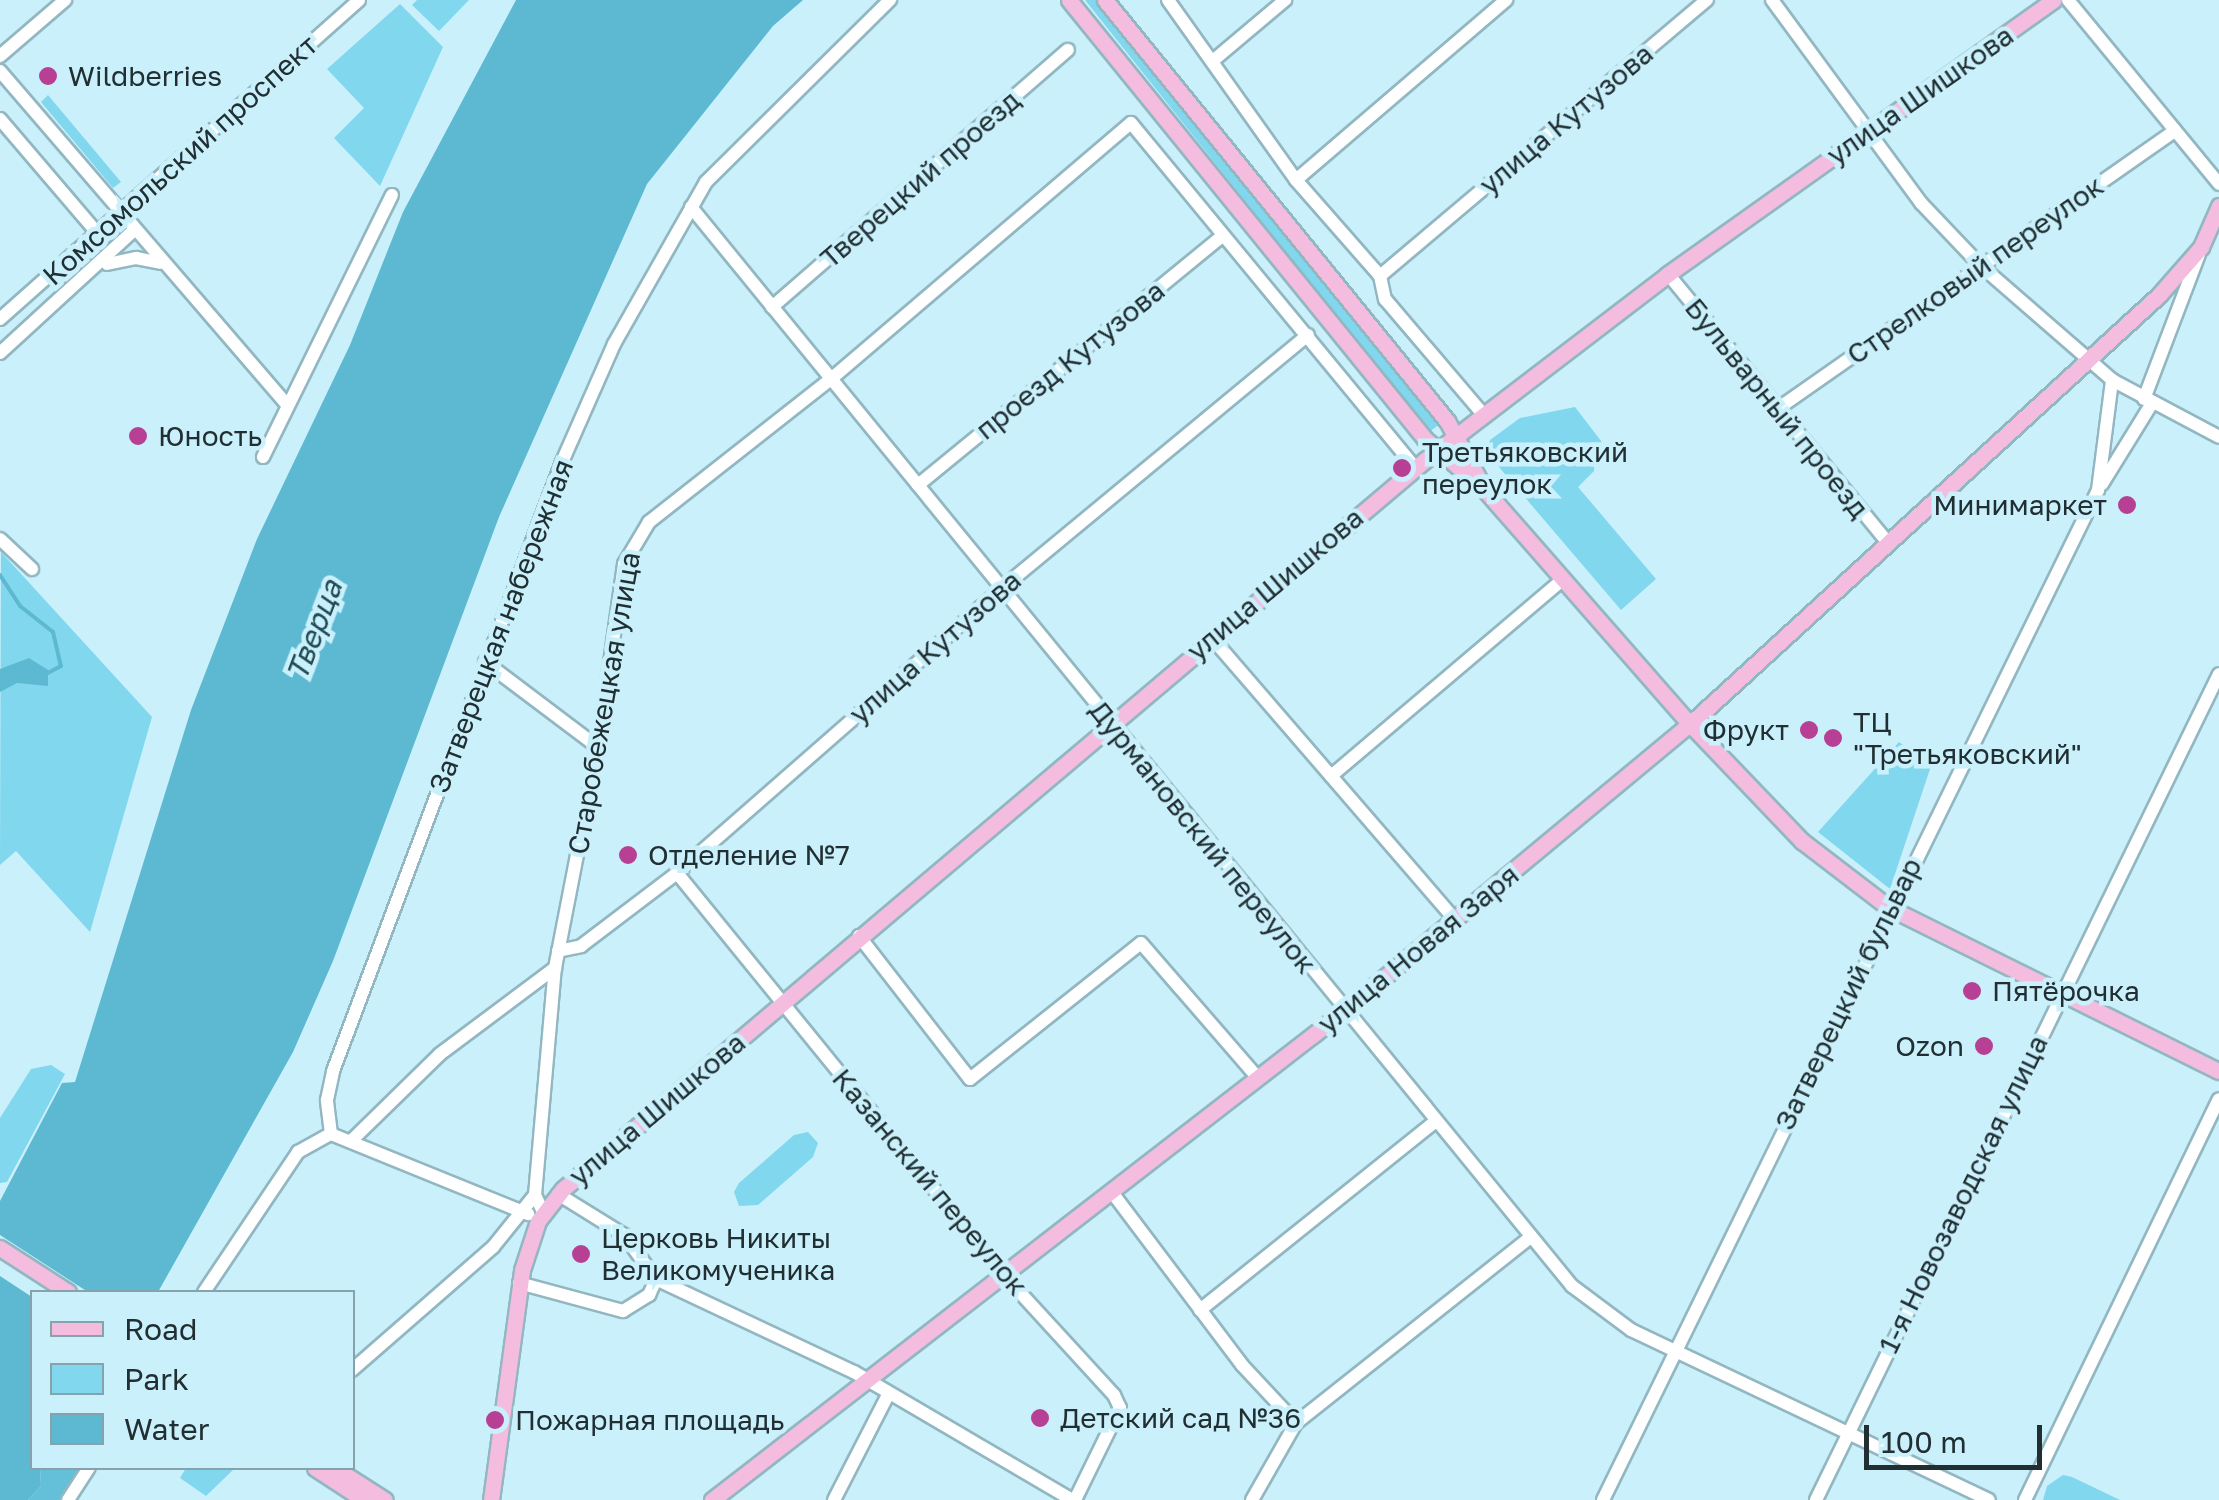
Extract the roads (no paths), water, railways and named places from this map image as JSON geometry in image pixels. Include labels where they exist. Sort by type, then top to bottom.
[{"type":"main road","points":[[1069,0],[1437,450],[1484,489],[1690,724],[1812,850],[1888,907],[2219,1071]]},
{"type":"main road","points":[[1105,0],[1457,434],[1484,489]]},
{"type":"main road","name":"улица Шишкова","points":[[535,1215],[1109,722],[1457,434],[1668,274],[2054,0]]},
{"type":"main road","name":"Затверецкий бульвар","points":[[2092,359],[2201,247],[2219,206]]},
{"type":"main road","name":"улица Новая Заря","points":[[712,1500],[1456,921],[1690,724],[2092,359]]},
{"type":"main road","points":[[492,1500],[519,1283],[535,1215]]},
{"type":"main road","points":[[0,1248],[65,1290]]},
{"type":"main road","points":[[0,1260],[47,1290]]},
{"type":"main road","points":[[318,1470],[364,1500]]},
{"type":"main road","points":[[338,1470],[384,1500]]},
{"type":"street","points":[[0,56],[65,0]]},
{"type":"street","name":"Комсомольский проспект","points":[[0,320],[359,0]]},
{"type":"street","name":"Затверецкая набережная","points":[[332,1134],[327,1100],[333,1071],[485,662],[614,344],[706,182],[890,0]]},
{"type":"street","points":[[1168,0],[1215,59],[1296,180],[1380,276],[1386,299],[1483,414]]},
{"type":"street","points":[[1215,59],[1285,0]]},
{"type":"street","points":[[1296,180],[1506,0]]},
{"type":"street","name":"улица Кутузова","points":[[1380,276],[1706,0]]},
{"type":"street","points":[[1772,0],[1871,129],[1921,203],[1981,266],[2112,380],[2219,437]]},
{"type":"street","points":[[2068,0],[2219,184]]},
{"type":"street","name":"Тверецкий проезд","points":[[772,308],[1068,50]]},
{"type":"street","points":[[0,71],[286,404]]},
{"type":"street","points":[[0,119],[98,235]]},
{"type":"street","name":"Старобежецкая улица","points":[[535,1215],[555,968],[598,747],[620,580],[632,543],[658,514],[831,379],[1132,123],[1223,235]]},
{"type":"street","name":"Стрелковый переулок","points":[[1776,410],[2175,131]]},
{"type":"street","points":[[263,457],[392,195]]},
{"type":"street","name":"Дурмановский переулок","points":[[691,206],[1528,1238],[1612,1319],[1989,1500]]},
{"type":"street","name":"Комсомольский проспект","points":[[0,353],[99,269],[134,230]]},
{"type":"street","points":[[1223,235],[1415,468]]},
{"type":"street","name":"проезд Кутузова","points":[[918,485],[1223,235]]},
{"type":"street","name":"Затверецкий бульвар","points":[[1604,1500],[1888,907],[2098,490],[2148,401],[2201,247]]},
{"type":"street","name":"Комсомольский проспект","points":[[99,269],[130,258],[163,263]]},
{"type":"street","points":[[66,264],[81,267],[83,282]]},
{"type":"street","name":"Бульварный проезд","points":[[1668,274],[1887,542]]},
{"type":"street","name":"улица Кутузова","points":[[558,951],[581,946],[677,874],[1002,588],[1308,335]]},
{"type":"street","name":"Затверецкий бульвар","points":[[2098,490],[2112,380]]},
{"type":"street","points":[[0,539],[32,569]]},
{"type":"street","points":[[1331,776],[1563,580]]},
{"type":"street","points":[[1211,637],[1456,921]]},
{"type":"street","points":[[485,662],[598,747]]},
{"type":"street","name":"1-я Новозаводская улица","points":[[1816,1500],[2219,674]]},
{"type":"street","name":"Казанский переулок","points":[[677,874],[1003,1274],[1120,1408],[1074,1500]]},
{"type":"street","points":[[859,936],[970,1079],[1141,943],[1258,1078]]},
{"type":"street","points":[[350,1141],[440,1054],[555,968]]},
{"type":"street","points":[[2024,1500],[2219,1099]]},
{"type":"street","points":[[1200,1310],[1433,1123]]},
{"type":"street","points":[[205,1290],[298,1152],[332,1134],[535,1215]]},
{"type":"street","points":[[1111,1191],[1200,1310],[1296,1423]]},
{"type":"street","points":[[558,1194],[624,1235],[656,1279],[866,1380],[1074,1500]]},
{"type":"street","name":"улица Шишкова","points":[[355,1367],[535,1215]]},
{"type":"street","points":[[1252,1500],[1296,1423],[1528,1238]]},
{"type":"street","points":[[519,1283],[623,1311],[648,1295],[656,1279]]},
{"type":"street","points":[[834,1500],[888,1395]]},
{"type":"street","points":[[68,1500],[88,1470]]},
{"type":"water","name":"Тверца","points":[[516,0],[803,0],[773,26],[647,184],[499,517],[333,961],[293,1052],[159,1290],[30,1290],[30,1470],[40,1470],[41,1486],[28,1500],[0,1500],[0,1201],[62,1083],[75,1082],[191,710],[257,539],[350,345],[403,212]]},
{"type":"water","points":[[29,658],[48,670],[48,686],[17,683],[0,692],[0,669]]},
{"type":"waterway","points":[[0,575],[20,606],[53,632],[61,666],[48,673]]},
{"type":"place","name":"Wildberries","points":[[48,76]]},
{"type":"place","name":"Юность","points":[[138,436]]},
{"type":"place","name":"Третьяковский переулок","points":[[1402,468]]},
{"type":"place","name":"Минимаркет","points":[[2127,505]]},
{"type":"place","name":"Фрукт","points":[[1809,730]]},
{"type":"place","name":"ТЦ \"Третьяковский\"","points":[[1833,738]]},
{"type":"place","name":"Отделение №7","points":[[628,855]]},
{"type":"place","name":"Пятёрочка","points":[[1972,991]]},
{"type":"place","name":"Ozon","points":[[1984,1046]]},
{"type":"place","name":"Церковь Никиты Великомученика","points":[[581,1254]]},
{"type":"place","name":"Детский сад №36","points":[[1040,1418]]},
{"type":"place","name":"Пожарная площадь","points":[[495,1420]]}]
